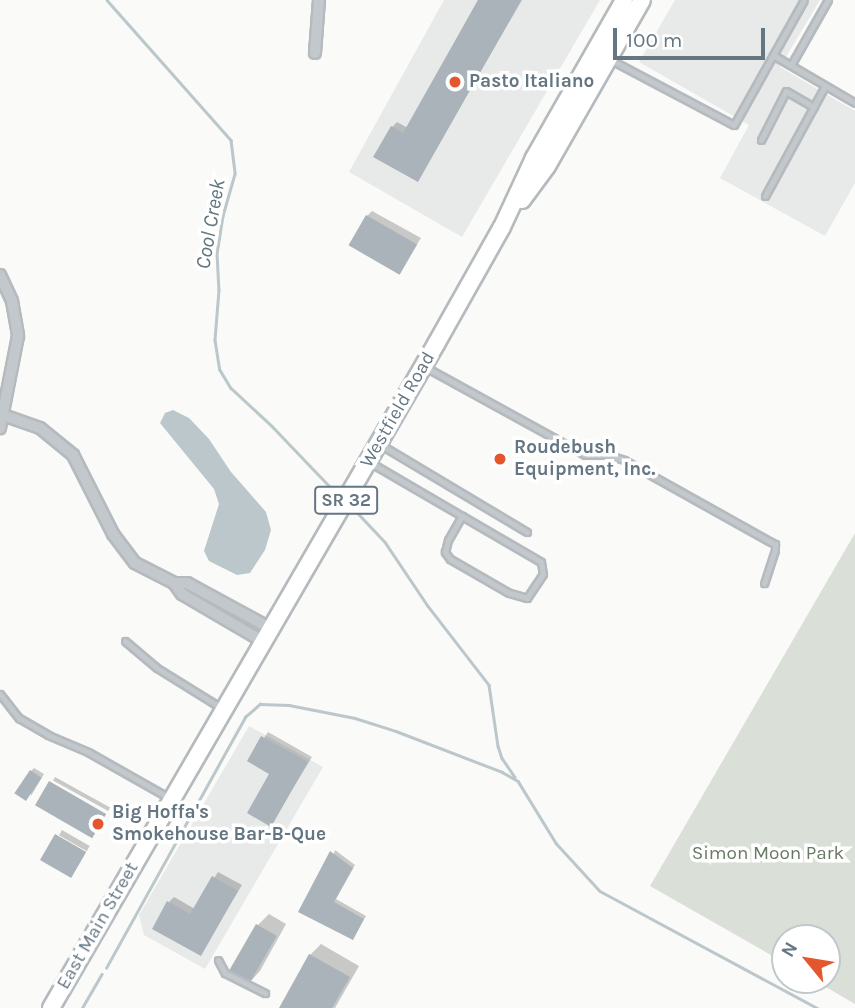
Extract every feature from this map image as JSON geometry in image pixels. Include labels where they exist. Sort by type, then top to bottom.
[{"type":"main road","name":"Westfield Road","points":[[187,772],[424,366],[502,227],[534,158],[624,0]]},
{"type":"main road","name":"Westfield Road","points":[[502,227],[547,166],[642,0]]},
{"type":"main road","name":"East Main Street","points":[[51,1008],[187,772]]},
{"type":"street","points":[[315,53],[319,0]]},
{"type":"street","points":[[0,275],[12,300],[18,336],[0,428]]},
{"type":"street","points":[[1,415],[40,428],[68,450],[81,466],[125,553],[135,563],[174,583],[181,594],[266,635]]},
{"type":"lane","points":[[608,59],[734,125],[804,0]]},
{"type":"lane","points":[[791,65],[828,0]]},
{"type":"lane","points":[[773,55],[855,103]]},
{"type":"lane","points":[[765,196],[825,86]]},
{"type":"lane","points":[[761,140],[786,91],[814,107]]},
{"type":"lane","points":[[424,366],[585,455],[608,455],[624,460],[775,544],[764,583]]},
{"type":"lane","points":[[379,444],[527,532]]},
{"type":"lane","points":[[368,461],[541,562],[543,574],[527,598],[509,593],[450,559],[445,552],[448,540],[462,516]]},
{"type":"lane","points":[[125,641],[149,662],[223,709]]},
{"type":"lane","points":[[0,694],[19,718],[48,735],[88,752],[171,799]]},
{"type":"lane","points":[[218,960],[225,973],[264,993]]},
{"type":"shaded area","points":[[444,0],[600,0],[462,237],[349,172]]},
{"type":"shaded area","points":[[675,0],[820,0],[780,67],[855,111],[855,183],[825,236],[720,178],[749,125],[639,62]]},
{"type":"shaded area","points":[[173,410],[189,418],[209,439],[231,472],[266,512],[271,530],[265,550],[250,573],[237,575],[209,561],[204,551],[219,504],[214,489],[160,423],[165,413]]},
{"type":"shaded area","points":[[249,726],[323,767],[205,969],[144,935],[139,915]]},
{"type":"green space","name":"Simon Moon Park","points":[[855,533],[855,1004],[838,994],[841,994],[841,924],[771,924],[771,955],[650,886]]},
{"type":"building","points":[[478,0],[521,0],[418,182],[373,157],[391,126],[403,133]]},
{"type":"building","points":[[366,215],[417,245],[400,275],[348,245]]},
{"type":"building","points":[[261,736],[308,762],[271,827],[247,813],[269,774],[247,761]]},
{"type":"building","points":[[30,770],[42,778],[26,801],[14,793]]},
{"type":"building","points":[[49,781],[106,814],[92,838],[35,805]]},
{"type":"building","points":[[55,834],[86,852],[71,878],[40,860]]},
{"type":"building","points":[[330,851],[353,868],[334,902],[364,919],[353,940],[298,912]]},
{"type":"building","points":[[212,876],[238,891],[201,956],[152,929],[167,901],[190,914]]},
{"type":"building","points":[[256,924],[277,936],[249,984],[228,972]]},
{"type":"building","points":[[309,954],[350,977],[332,1008],[279,1008]]},
{"type":"waterway","name":"Cool Creek","points":[[107,0],[231,140],[235,174],[223,216],[217,253],[219,290],[215,340],[220,370],[231,388],[272,426],[337,494]]},
{"type":"waterway","name":"Cool Creek","points":[[353,508],[385,542],[428,606],[489,685],[498,746],[502,758],[515,777]]},
{"type":"waterway","points":[[106,968],[245,717],[260,704],[289,705],[355,718],[396,731],[502,772],[518,781],[556,843],[600,891],[817,1008]]},
{"type":"waterway","points":[[82,1008],[102,974]]},
{"type":"place","name":"Pasto Italiano","points":[[455,82]]},
{"type":"place","name":"Roudebush Equipment, Inc.","points":[[500,459]]},
{"type":"place","name":"Big Hoffa's Smokehouse Bar-B-Que","points":[[98,824]]}]
